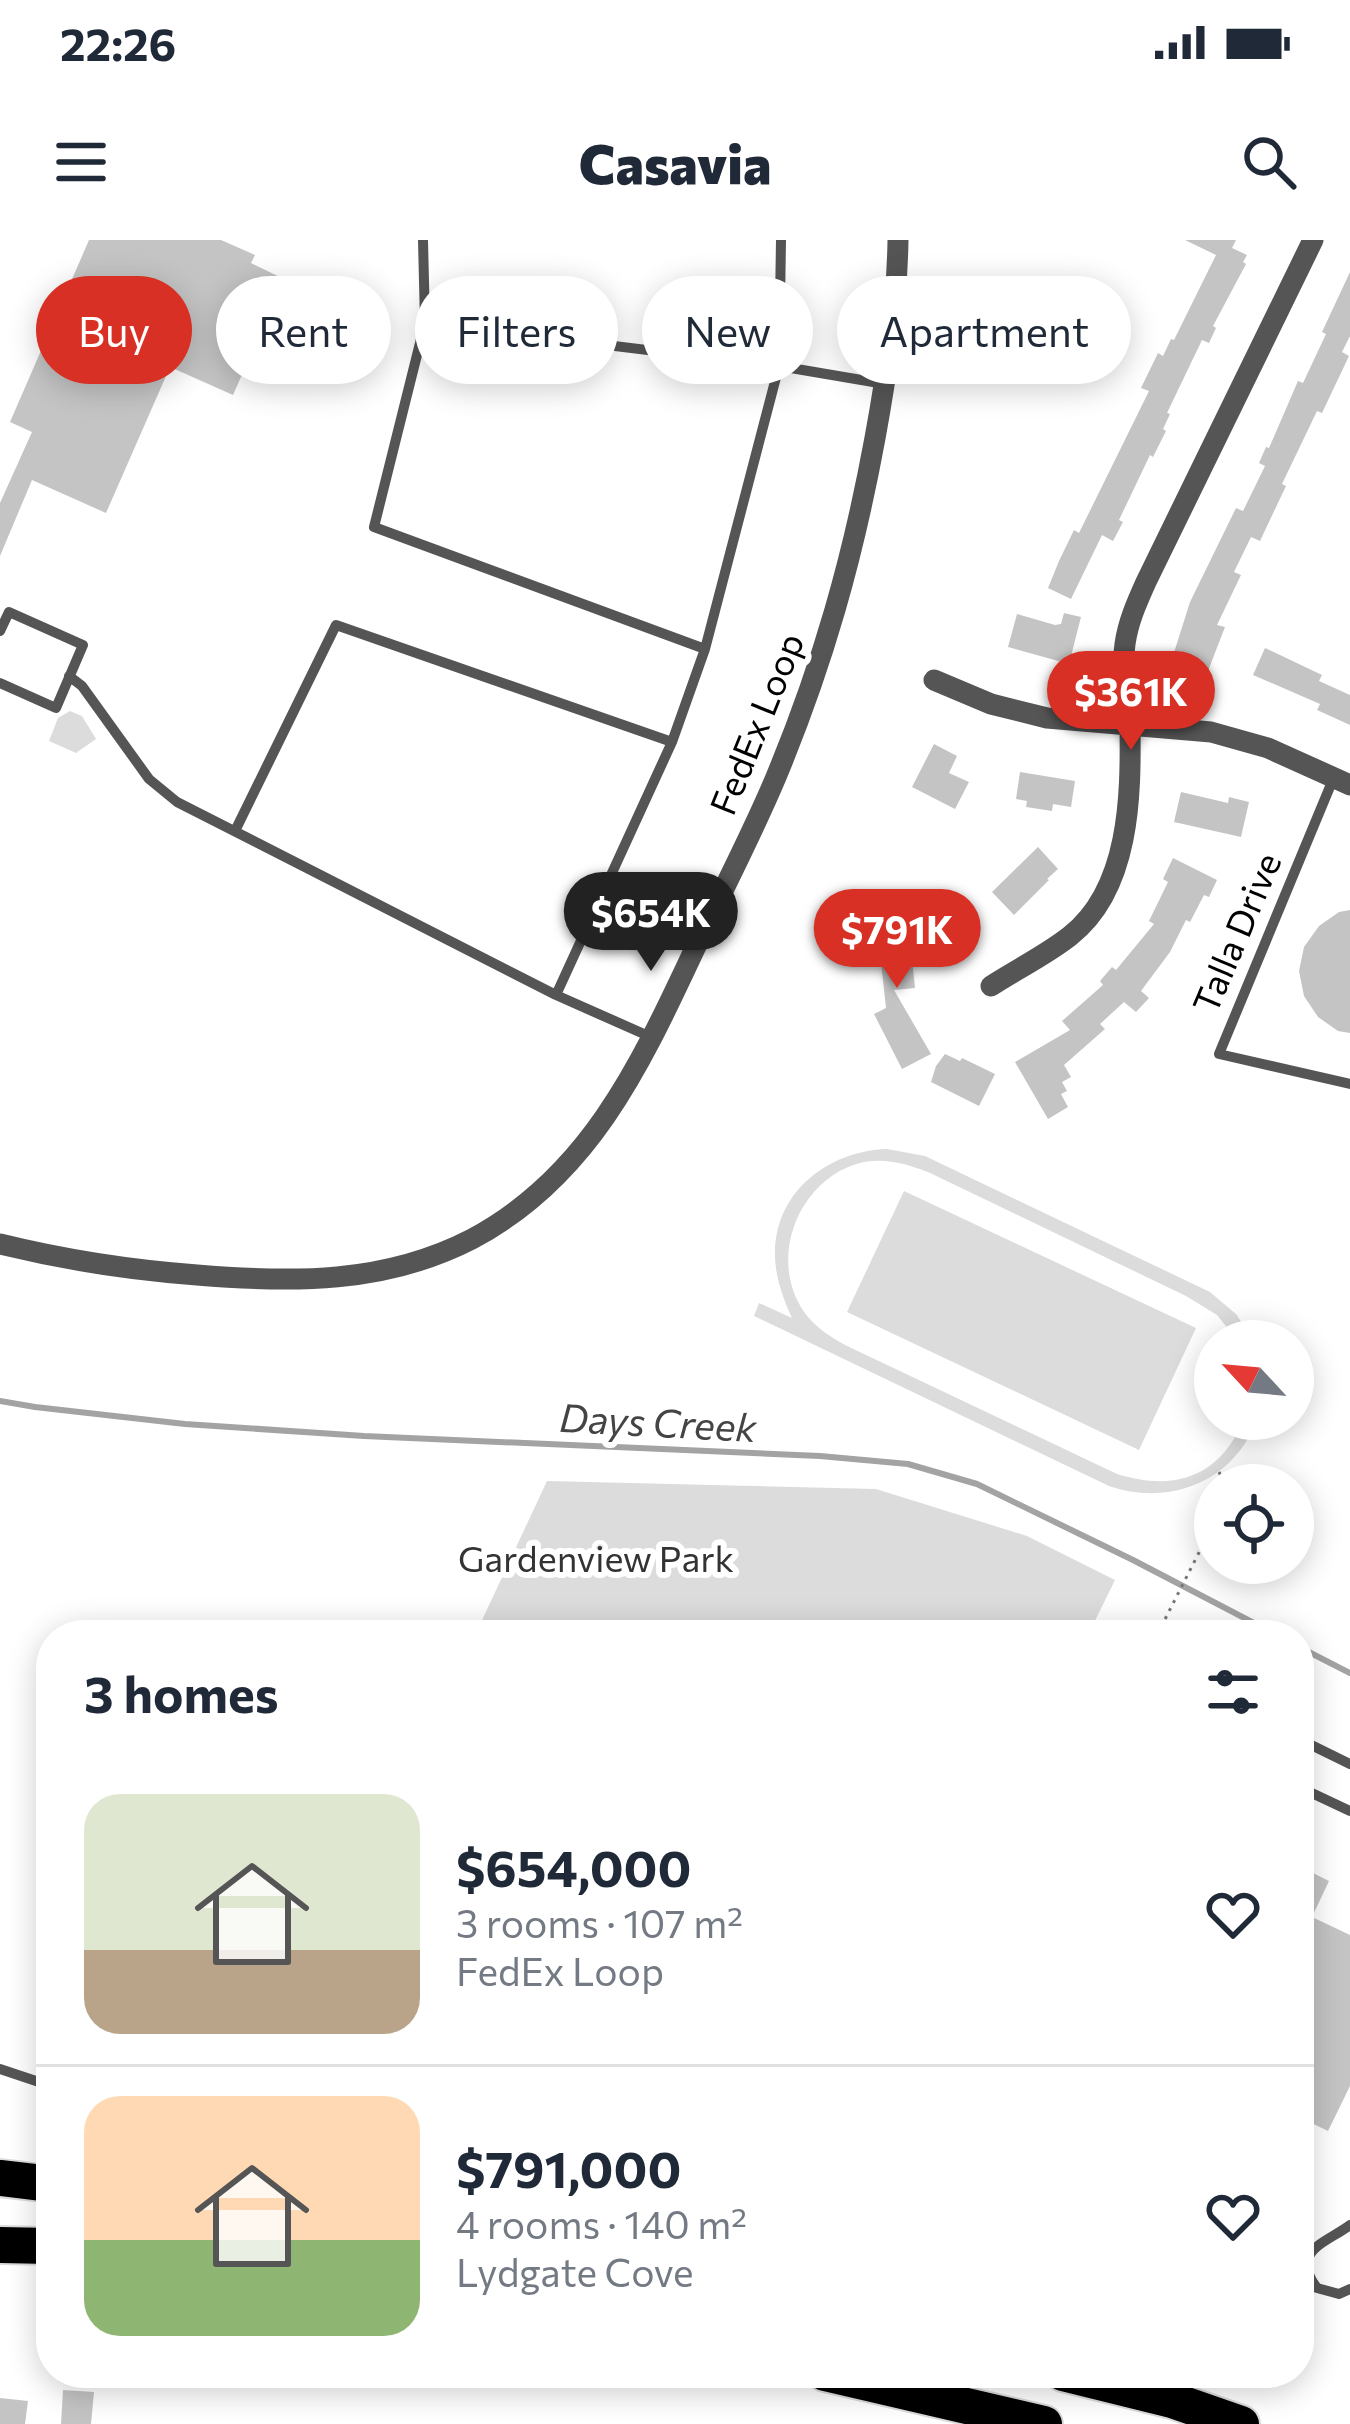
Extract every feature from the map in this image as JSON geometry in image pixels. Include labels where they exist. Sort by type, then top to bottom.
[{"type":"highway","points":[[0,2178],[36,2182]]},
{"type":"highway","points":[[0,2245],[36,2246]]},
{"type":"highway","points":[[889,2388],[1044,2424]]},
{"type":"highway","points":[[1124,2388],[1241,2424]]},
{"type":"street","name":"FedEx Loop","points":[[896,276],[898,240]]},
{"type":"street","points":[[991,986],[1071,936],[1105,891],[1125,826],[1130,724],[1124,646],[1135,607],[1313,240]]},
{"type":"street","name":"FedEx Loop","points":[[0,1244],[106,1266],[238,1278],[348,1278],[410,1263],[470,1240],[504,1220],[561,1171],[622,1096],[774,782],[812,684],[850,562],[885,384]]},
{"type":"street","points":[[934,680],[1020,713],[1177,727],[1240,739],[1342,781]]},
{"type":"lane","points":[[423,240],[424,276]]},
{"type":"lane","points":[[781,276],[782,240]]},
{"type":"lane","points":[[415,363],[374,527],[705,649]]},
{"type":"lane","points":[[556,995],[672,742],[705,649],[774,384]]},
{"type":"lane","points":[[0,631],[9,612],[83,645],[56,708],[0,683]]},
{"type":"lane","points":[[235,831],[336,626],[672,742]]},
{"type":"lane","points":[[69,676],[82,686],[161,791],[556,995],[653,1038]]},
{"type":"lane","name":"Talla Drive","points":[[1342,781],[1219,1054],[1350,1084]]},
{"type":"lane","points":[[1314,1746],[1350,1764]]},
{"type":"lane","points":[[1314,1794],[1350,1811]]},
{"type":"lane","points":[[0,2069],[36,2081]]},
{"type":"lane","points":[[1314,2250],[1350,2225]]},
{"type":"lane","points":[[1314,2284],[1339,2294],[1350,2289]]},
{"type":"path","points":[[1163,1620],[1194,1561]]},
{"type":"green space","points":[[70,711],[82,716],[96,739],[76,753],[49,741],[58,718]]},
{"type":"green space","points":[[887,1149],[925,1156],[1210,1292],[1240,1320],[1221,1320],[1186,1296],[928,1172],[881,1161],[841,1170],[821,1185],[795,1224],[789,1272],[808,1317],[845,1345],[1117,1474],[1158,1481],[1194,1474],[1194,1485],[1155,1493],[1109,1486],[754,1316],[759,1303],[792,1318],[780,1287],[775,1254],[777,1231],[795,1194],[826,1166]]},
{"type":"green space","points":[[904,1191],[1194,1327],[1194,1332],[1139,1450],[847,1312]]},
{"type":"green space","points":[[1233,1440],[1247,1440],[1247,1441],[1233,1459],[1212,1464]]},
{"type":"green space","name":"Gardenview Park","points":[[547,1481],[876,1489],[1027,1536],[1115,1580],[1095,1620],[482,1620]]},
{"type":"building","points":[[89,240],[221,240],[255,255],[251,263],[278,276],[216,276],[216,384],[238,384],[233,395],[192,377],[192,276],[73,276]]},
{"type":"building","points":[[1185,240],[1236,240],[1232,248],[1247,255],[1246,264],[1209,343],[1202,340],[1167,413],[1166,431],[1119,520],[1123,522],[1113,541],[1102,535],[1071,599],[1048,588],[1059,561],[1074,530],[1079,533],[1149,391],[1141,388],[1158,353],[1163,356],[1174,340],[1216,255]]},
{"type":"building","points":[[1350,272],[1350,336],[1342,352],[1349,356],[1322,413],[1317,411],[1260,541],[1251,537],[1234,572],[1241,575],[1217,625],[1225,627],[1208,671],[1172,659],[1190,602],[1236,508],[1243,511],[1265,466],[1259,463],[1266,447],[1298,381],[1303,383]]},
{"type":"building","points":[[36,362],[36,384],[163,384],[106,513],[32,480],[0,556],[0,503],[32,432],[10,422]]},
{"type":"building","points":[[1064,613],[1081,617],[1069,664],[1008,647],[1017,614],[1055,625],[1061,624]]},
{"type":"building","points":[[1265,648],[1322,675],[1319,681],[1350,695],[1350,725],[1317,710],[1320,704],[1253,675]]},
{"type":"building","points":[[934,744],[957,756],[949,773],[969,782],[955,809],[912,787]]},
{"type":"building","points":[[1020,772],[1075,781],[1071,807],[1053,804],[1052,811],[1026,807],[1027,801],[1016,799]]},
{"type":"building","points":[[1181,792],[1228,803],[1229,797],[1249,802],[1241,837],[1174,822]]},
{"type":"building","points":[[1038,847],[1058,869],[1014,915],[992,892]]},
{"type":"building","points":[[1173,858],[1217,880],[1209,897],[1204,895],[1141,991],[1149,998],[1136,1012],[1124,1002],[1100,1024],[1105,1029],[1064,1065],[1071,1077],[1062,1082],[1067,1091],[1061,1094],[1068,1107],[1048,1119],[1015,1062],[1070,1030],[1062,1021],[1103,985],[1100,981],[1112,967],[1116,970],[1154,924],[1149,921],[1168,882],[1163,879]]},
{"type":"building","points":[[1350,910],[1350,1033],[1318,1017],[1304,996],[1299,971],[1304,947],[1319,926]]},
{"type":"building","points":[[908,922],[915,988],[894,990],[931,1054],[902,1069],[874,1014],[886,1008],[879,944],[868,945],[866,926]]},
{"type":"building","points":[[945,1054],[995,1074],[979,1106],[931,1082]]},
{"type":"building","points":[[1314,1874],[1329,1881],[1314,1913]]},
{"type":"building","points":[[1314,1918],[1350,1935],[1350,2086],[1328,2131],[1314,2124]]},
{"type":"building","points":[[63,2390],[94,2392],[91,2424],[61,2424]]},
{"type":"building","points":[[0,2398],[28,2401],[25,2424],[0,2424]]},
{"type":"waterway","name":"Days Creek","points":[[0,1401],[185,1424],[908,1464],[977,1484],[1248,1620]]},
{"type":"waterway","name":"Days Creek","points":[[1314,1655],[1350,1673]]}]
